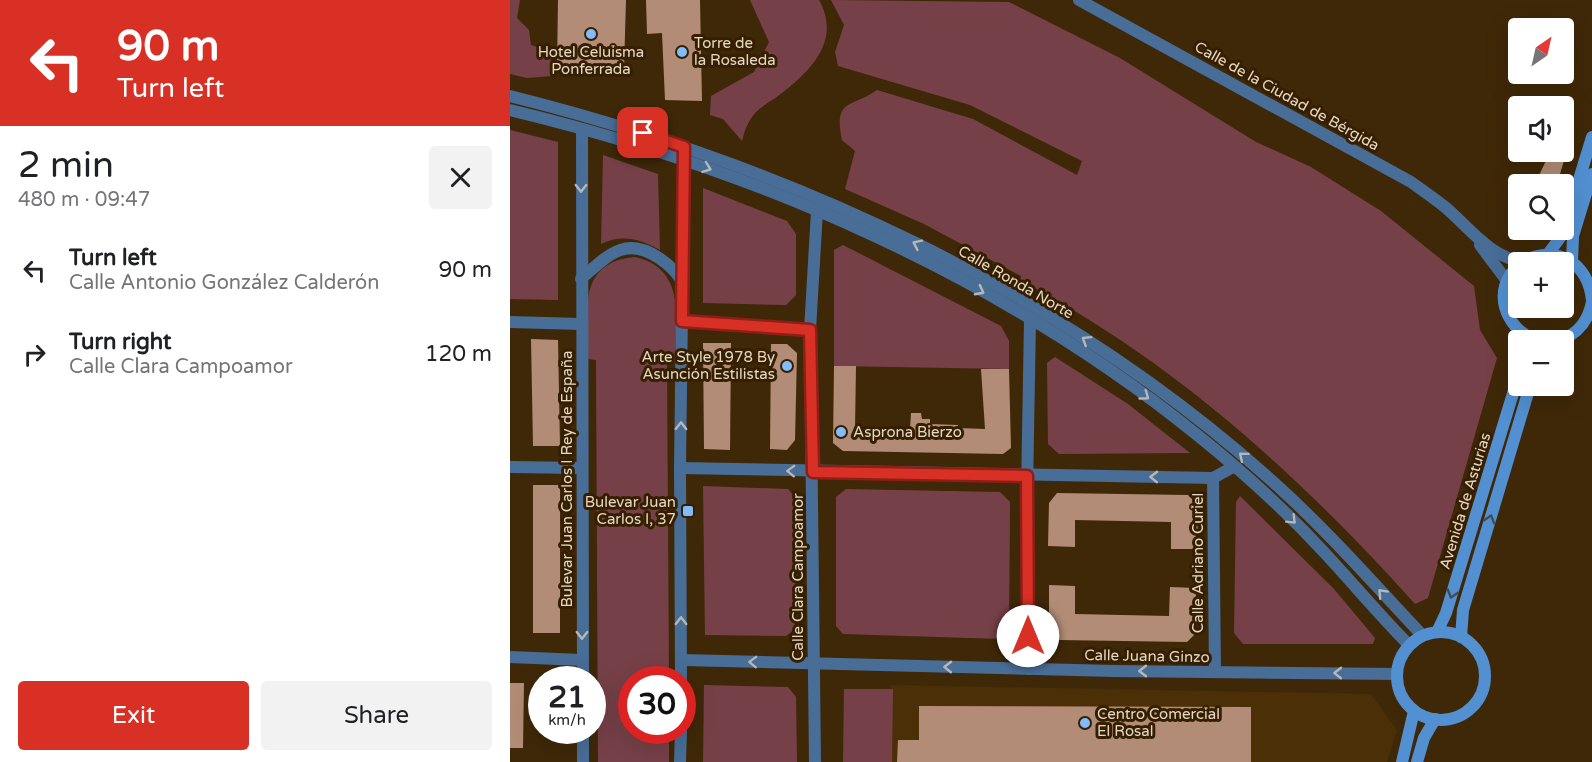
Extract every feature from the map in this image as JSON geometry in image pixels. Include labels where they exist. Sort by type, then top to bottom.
[{"type":"main road","points":[[1549,252],[1562,235],[1592,137]]},
{"type":"main road","points":[[1572,252],[1573,236],[1592,174]]},
{"type":"main road","points":[[1574,263],[1587,279],[1592,301],[1589,315],[1582,327],[1574,332]]},
{"type":"main road","points":[[1507,281],[1504,291],[1506,312],[1516,330]]},
{"type":"main road","name":"Avenida de Asturias","points":[[1437,632],[1446,614],[1512,396]]},
{"type":"main road","name":"Avenida de Asturias","points":[[1461,637],[1463,610],[1527,396]]},
{"type":"main road","points":[[1437,632],[1461,637],[1478,653],[1483,665],[1482,690],[1468,711],[1456,717],[1435,719],[1414,711],[1401,694],[1397,674],[1400,658],[1409,645],[1422,635],[1437,632]]},
{"type":"main road","points":[[1402,762],[1414,711]]},
{"type":"main road","points":[[1417,762],[1424,738],[1435,719]]},
{"type":"street","name":"Calle de la Ciudad de Bérgida","points":[[1079,0],[1411,182],[1445,207],[1471,232],[1508,258]]},
{"type":"street","name":"Calle Ronda Norte","points":[[510,96],[564,109],[855,214],[938,254],[993,284],[1120,362],[1208,427],[1276,484],[1334,540],[1422,635]]},
{"type":"street","name":"Calle Ronda Norte","points":[[510,110],[684,153],[817,211],[933,266],[1030,320],[1144,396],[1197,435],[1322,550],[1409,645]]},
{"type":"street","name":"Bulevar Juan Carlos I Rey de España","points":[[582,129],[582,666]]},
{"type":"street","points":[[681,666],[680,468],[684,153]]},
{"type":"street","name":"Calle Clara Campoamor","points":[[815,762],[810,330],[817,211]]},
{"type":"street","name":"Calle de la Ciudad de Bérgida","points":[[1471,232],[1507,281]]},
{"type":"street","points":[[581,279],[616,251],[631,247],[649,251],[665,262],[682,281]]},
{"type":"street","points":[[1029,669],[1027,476],[1030,320]]},
{"type":"street","points":[[682,321],[810,330]]},
{"type":"street","points":[[510,322],[581,324]]},
{"type":"street","points":[[510,467],[582,468]]},
{"type":"street","name":"Calle Adriano Curiel","points":[[1215,672],[1213,478],[1233,467]]},
{"type":"street","points":[[680,468],[1213,478]]},
{"type":"street","points":[[510,657],[582,660]]},
{"type":"street","name":"Calle Juana Ginzo","points":[[681,660],[1029,669],[1397,674]]},
{"type":"street","points":[[583,744],[583,762]]},
{"type":"street","points":[[681,744],[681,762]]},
{"type":"shaded area","points":[[510,0],[520,0],[517,18],[529,30],[531,45],[550,51],[552,76],[527,78],[510,74]]},
{"type":"shaded area","points":[[750,0],[819,0],[827,29],[825,42],[811,66],[790,87],[756,112],[747,125],[742,141],[723,119],[710,115],[711,96],[754,72],[769,42]]},
{"type":"shaded area","points":[[831,0],[1009,2],[1120,58],[1256,142],[1311,167],[1381,211],[1474,286],[1480,330],[1497,358],[1428,598],[1415,604],[1326,510],[1280,466],[1232,424],[1131,347],[1077,312],[1020,280],[1021,276],[924,224],[845,189],[855,151],[842,140],[840,117],[847,106],[877,90],[973,119],[1077,175],[1082,161],[970,105],[838,66],[835,52],[844,25]]},
{"type":"shaded area","points":[[510,130],[558,142],[558,300],[510,299]]},
{"type":"shaded area","points":[[603,155],[658,174],[660,250],[631,239],[616,239],[601,244]]},
{"type":"shaded area","points":[[703,188],[787,221],[796,234],[796,295],[786,305],[703,303]]},
{"type":"shaded area","points":[[843,245],[1001,326],[1009,341],[1009,369],[834,366],[834,250]]},
{"type":"shaded area","points":[[635,257],[652,263],[664,273],[675,299],[675,363],[667,364],[669,666],[618,666],[618,744],[669,744],[669,762],[598,762],[598,744],[606,744],[606,666],[598,666],[596,360],[588,359],[587,309],[589,293],[594,280],[602,269],[616,261]]},
{"type":"shaded area","points":[[1055,357],[1128,404],[1190,453],[1059,454],[1048,444],[1047,363]]},
{"type":"shaded area","points":[[703,486],[788,489],[796,498],[795,629],[786,636],[705,635]]},
{"type":"shaded area","points":[[846,489],[1000,492],[1010,502],[1009,631],[1001,639],[843,634],[836,626],[836,497]]},
{"type":"shaded area","points":[[1240,496],[1334,589],[1375,638],[1373,644],[1243,644],[1234,633],[1236,502]]},
{"type":"shaded area","points":[[704,685],[788,687],[796,697],[797,762],[703,762]]},
{"type":"shaded area","points":[[891,685],[1371,694],[1397,730],[1387,762],[888,762]]},
{"type":"shaded area","points":[[844,689],[893,689],[892,762],[843,762]]},
{"type":"building","name":"Hotel Celuisma Ponferrada","points":[[558,0],[626,0],[624,68],[557,68]]},
{"type":"building","name":"Torre de la Rosaleda","points":[[646,0],[700,0],[702,101],[665,100],[662,33],[647,34]]},
{"type":"building","points":[[1545,162],[1564,162],[1560,174],[1540,174]]},
{"type":"building","points":[[531,339],[558,340],[560,446],[533,446]]},
{"type":"building","points":[[703,343],[731,343],[730,450],[704,449]]},
{"type":"building","points":[[771,344],[787,344],[797,353],[795,440],[787,450],[770,449]]},
{"type":"building","points":[[834,366],[856,366],[855,429],[910,429],[911,413],[921,413],[922,419],[930,419],[930,424],[985,429],[981,369],[1009,369],[1011,448],[1003,454],[843,451],[833,443]]},
{"type":"building","points":[[533,485],[560,485],[560,633],[533,633]]},
{"type":"building","points":[[1057,493],[1188,495],[1198,505],[1197,549],[1171,549],[1171,522],[1075,520],[1075,547],[1048,546],[1049,503]]},
{"type":"building","points":[[1049,585],[1075,586],[1075,614],[1169,616],[1170,587],[1196,588],[1196,633],[1187,642],[1059,640],[1049,631]]},
{"type":"building","points":[[510,683],[524,683],[523,748],[510,748]]},
{"type":"building","name":"Centro Comercial El Rosal","points":[[919,706],[1251,707],[1251,762],[897,762],[898,740],[919,740]]},
{"type":"place","name":"Hotel Celuisma Ponferrada","points":[[591,34]]},
{"type":"place","name":"Torre de la Rosaleda","points":[[682,52]]},
{"type":"place","name":"Arte Style 1978 By Asunción Estilistas","points":[[787,366]]},
{"type":"place","name":"Asprona Bierzo","points":[[841,432]]},
{"type":"place","name":"Bulevar Juan Carlos I, 37","points":[[688,511]]},
{"type":"place","name":"Centro Comercial El Rosal","points":[[1085,723]]},
{"type":"route","points":[[643,133],[684,147],[682,321],[810,330],[813,472],[1027,476],[1028,636]]}]
